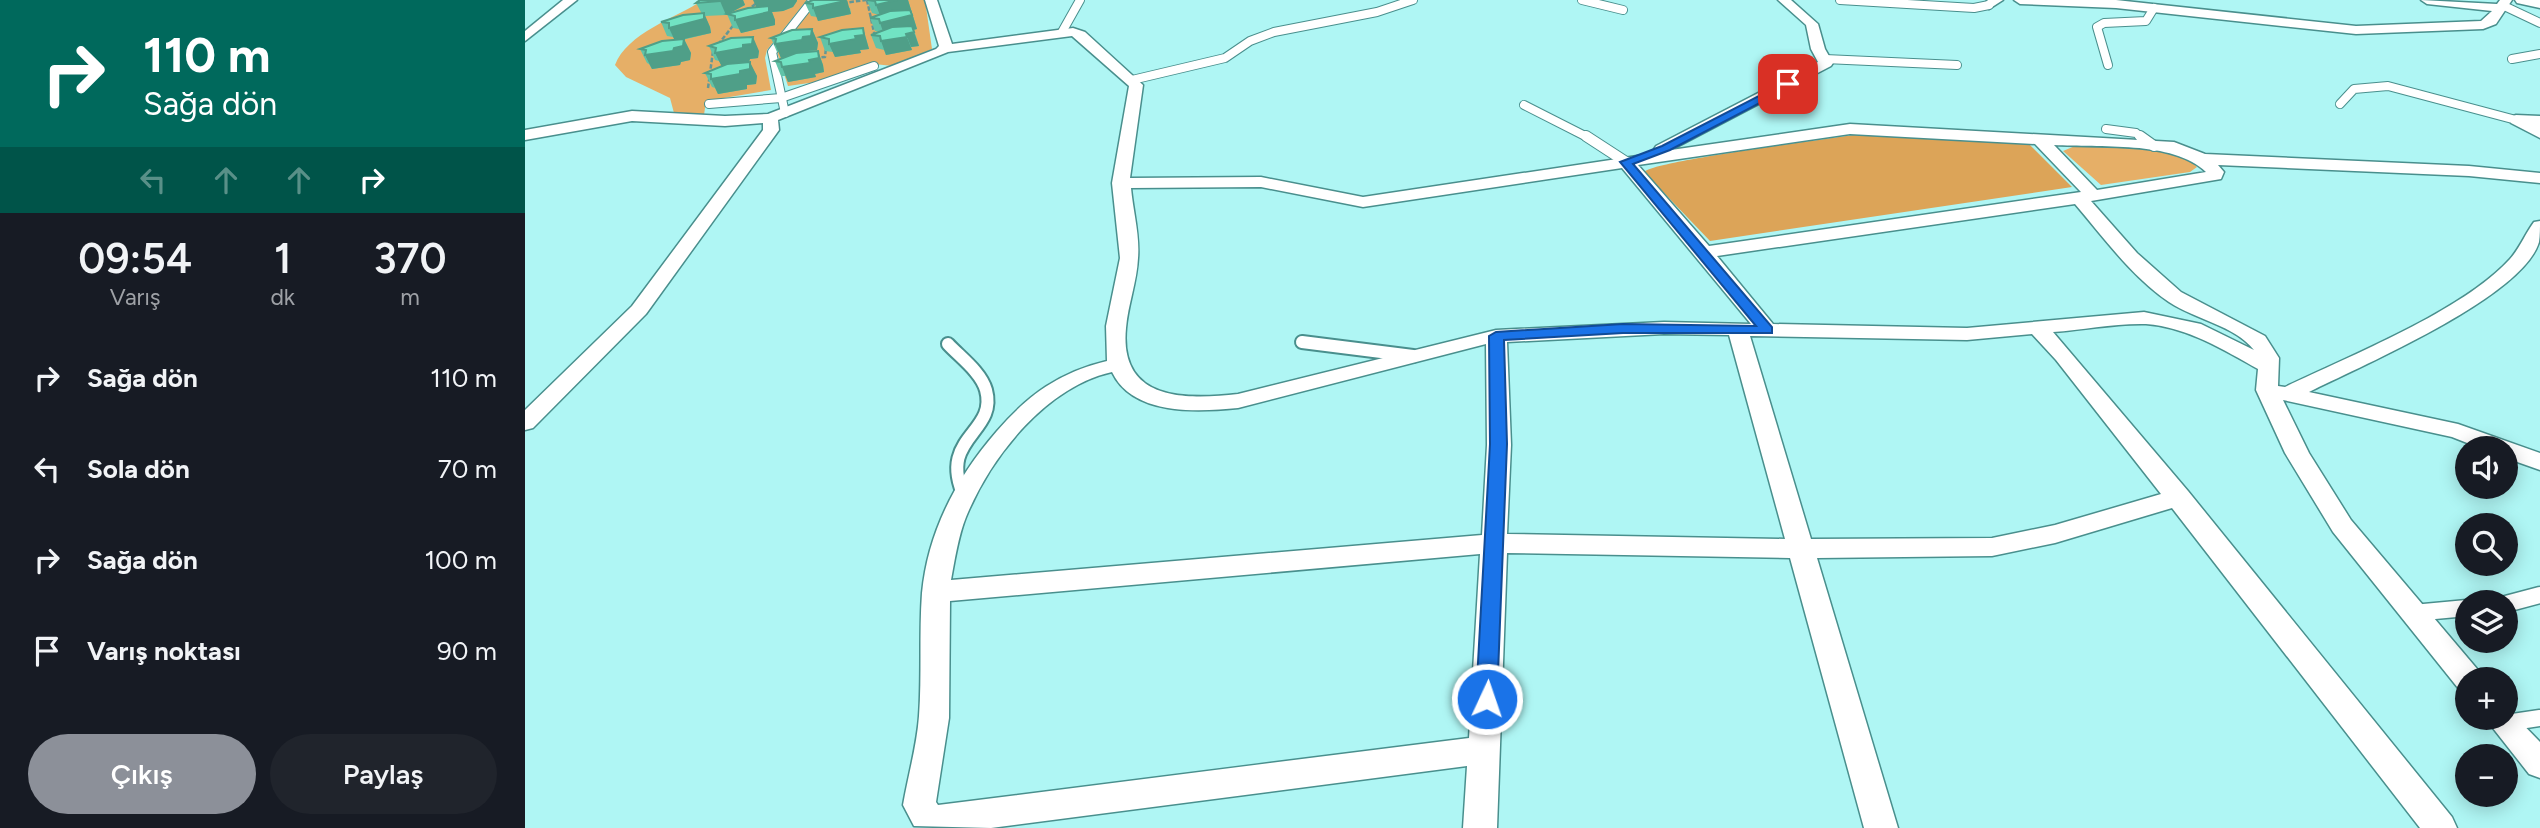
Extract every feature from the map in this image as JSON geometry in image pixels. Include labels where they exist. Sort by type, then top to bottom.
[{"type":"street","points":[[525,37],[571,0]]},
{"type":"street","points":[[931,0],[944,49]]},
{"type":"street","points":[[1626,162],[1666,148],[1822,66],[1825,59],[1818,49],[1812,24],[1784,0]]},
{"type":"street","points":[[2020,0],[2154,8],[2370,31],[2476,27],[2491,21],[2502,4],[2427,0]]},
{"type":"street","points":[[2521,0],[2540,4]]},
{"type":"street","points":[[525,135],[566,125],[632,116],[725,121],[777,116],[944,49],[1062,32],[1080,34],[1104,59],[1132,80],[1138,91],[1120,183],[1130,248],[1115,335],[1116,365],[1123,378],[1135,389],[1168,399],[1212,404],[1269,395],[1496,336],[1623,328],[1967,334],[2158,318],[2200,332],[2275,383],[2458,431],[2540,462]]},
{"type":"street","points":[[525,423],[639,310],[771,130],[777,116]]},
{"type":"street","points":[[2516,120],[2540,121]]},
{"type":"street","points":[[2516,120],[2540,133]]},
{"type":"street","points":[[1120,183],[1270,183],[1363,202],[1850,129],[2183,149],[2212,167],[2215,175],[2086,197],[1704,251]]},
{"type":"street","points":[[2039,139],[2157,284],[2191,308],[2247,332],[2266,350],[2275,383],[2324,499],[2412,613],[2458,667]]},
{"type":"street","points":[[2202,159],[2469,171],[2540,178]]},
{"type":"street","points":[[1626,162],[1704,251],[1767,330]]},
{"type":"street","points":[[2275,383],[2421,327],[2515,266],[2540,226]]},
{"type":"street","points":[[2037,328],[2064,355],[2179,497],[2440,828]]},
{"type":"street","points":[[1738,330],[1881,828]]},
{"type":"street","points":[[1480,828],[1499,444],[1496,336]]},
{"type":"street","points":[[1116,365],[1073,378],[1038,402],[985,465],[954,515],[936,592],[934,718],[919,805],[926,815],[936,820],[1484,750]]},
{"type":"street","points":[[936,592],[1494,543],[1801,549],[1948,548],[2015,544],[2179,497]]},
{"type":"street","points":[[2511,730],[2540,764]]},
{"type":"lane","points":[[1062,32],[1080,0]]},
{"type":"lane","points":[[1132,80],[1219,60],[1250,41],[1273,32],[1377,12],[1413,0]]},
{"type":"lane","points":[[1582,0],[1623,10]]},
{"type":"lane","points":[[1840,0],[1966,8],[1986,8],[1993,2]]},
{"type":"lane","points":[[1908,0],[1993,2]]},
{"type":"lane","points":[[777,116],[781,97],[772,52],[811,3]]},
{"type":"lane","points":[[2502,4],[2540,23]]},
{"type":"lane","points":[[2108,65],[2097,27],[2104,23],[2146,22],[2154,8]]},
{"type":"lane","points":[[2512,59],[2540,54]]},
{"type":"lane","points":[[1825,59],[1957,65]]},
{"type":"lane","points":[[709,104],[781,97],[874,66]]},
{"type":"lane","points":[[2340,104],[2343,95],[2352,90],[2373,85],[2388,86],[2516,120]]},
{"type":"lane","points":[[1524,105],[1582,133],[1626,162]]},
{"type":"lane","points":[[2106,129],[2136,133],[2154,146]]},
{"type":"lane","points":[[1302,342],[1413,356]]},
{"type":"lane","points":[[948,344],[982,382],[987,394],[979,423],[956,454],[954,481],[965,498]]},
{"type":"lane","points":[[2518,601],[2540,595]]},
{"type":"lane","points":[[2412,613],[2455,608]]},
{"type":"lane","points":[[2518,719],[2540,718]]},
{"type":"path","points":[[745,13],[760,0]]},
{"type":"path","points":[[811,3],[867,0],[876,42],[874,66]]},
{"type":"path","points":[[709,104],[708,75],[711,54],[739,20]]},
{"type":"path","points":[[775,65],[825,57],[826,45]]},
{"type":"path","points":[[711,54],[724,52]]},
{"type":"path","points":[[708,75],[721,73]]},
{"type":"shaded area","points":[[703,0],[807,0],[767,50],[765,58],[771,90],[706,101],[704,115],[674,113],[670,98],[626,77],[615,65],[621,54],[641,35]]},
{"type":"shaded area","points":[[817,0],[925,0],[932,49],[893,66],[874,64],[816,82],[788,86],[777,52]]},
{"type":"shaded area","points":[[1854,135],[2029,144],[2072,187],[1710,241],[1644,172],[1677,162]]},
{"type":"shaded area","points":[[2075,146],[2159,151],[2189,160],[2197,167],[2190,172],[2101,185],[2063,151]]},
{"type":"building","points":[[700,0],[723,0],[696,3]]},
{"type":"building","points":[[813,0],[845,1],[813,8],[813,4],[805,3]]},
{"type":"building","points":[[867,0],[897,0],[876,5],[875,1]]},
{"type":"building","points":[[769,6],[769,12],[735,20],[735,16],[727,14],[748,8]]},
{"type":"building","points":[[910,10],[912,15],[880,23],[879,19],[870,18],[890,11]]},
{"type":"building","points":[[704,13],[704,19],[669,28],[669,23],[661,22],[683,15]]},
{"type":"building","points":[[912,26],[914,32],[906,34],[907,37],[881,41],[880,36],[871,35],[892,27]]},
{"type":"building","points":[[863,28],[864,35],[855,36],[856,39],[829,44],[829,39],[820,37],[842,30]]},
{"type":"building","points":[[812,29],[811,36],[803,37],[802,40],[775,44],[776,39],[771,38],[792,30]]},
{"type":"building","points":[[753,37],[752,44],[743,45],[743,48],[715,53],[716,48],[709,46],[731,38]]},
{"type":"building","points":[[684,39],[683,46],[674,48],[673,51],[645,55],[646,50],[640,49],[662,41]]},
{"type":"building","points":[[818,51],[819,58],[809,60],[810,63],[782,67],[781,62],[775,61],[796,53]]},
{"type":"building","points":[[750,62],[750,69],[740,71],[740,74],[711,79],[711,74],[705,73],[727,64]]},
{"type":"route","points":[[1487,699],[1499,444],[1496,336],[1623,328],[1767,330],[1704,251],[1626,162],[1666,148],[1788,84]]}]
